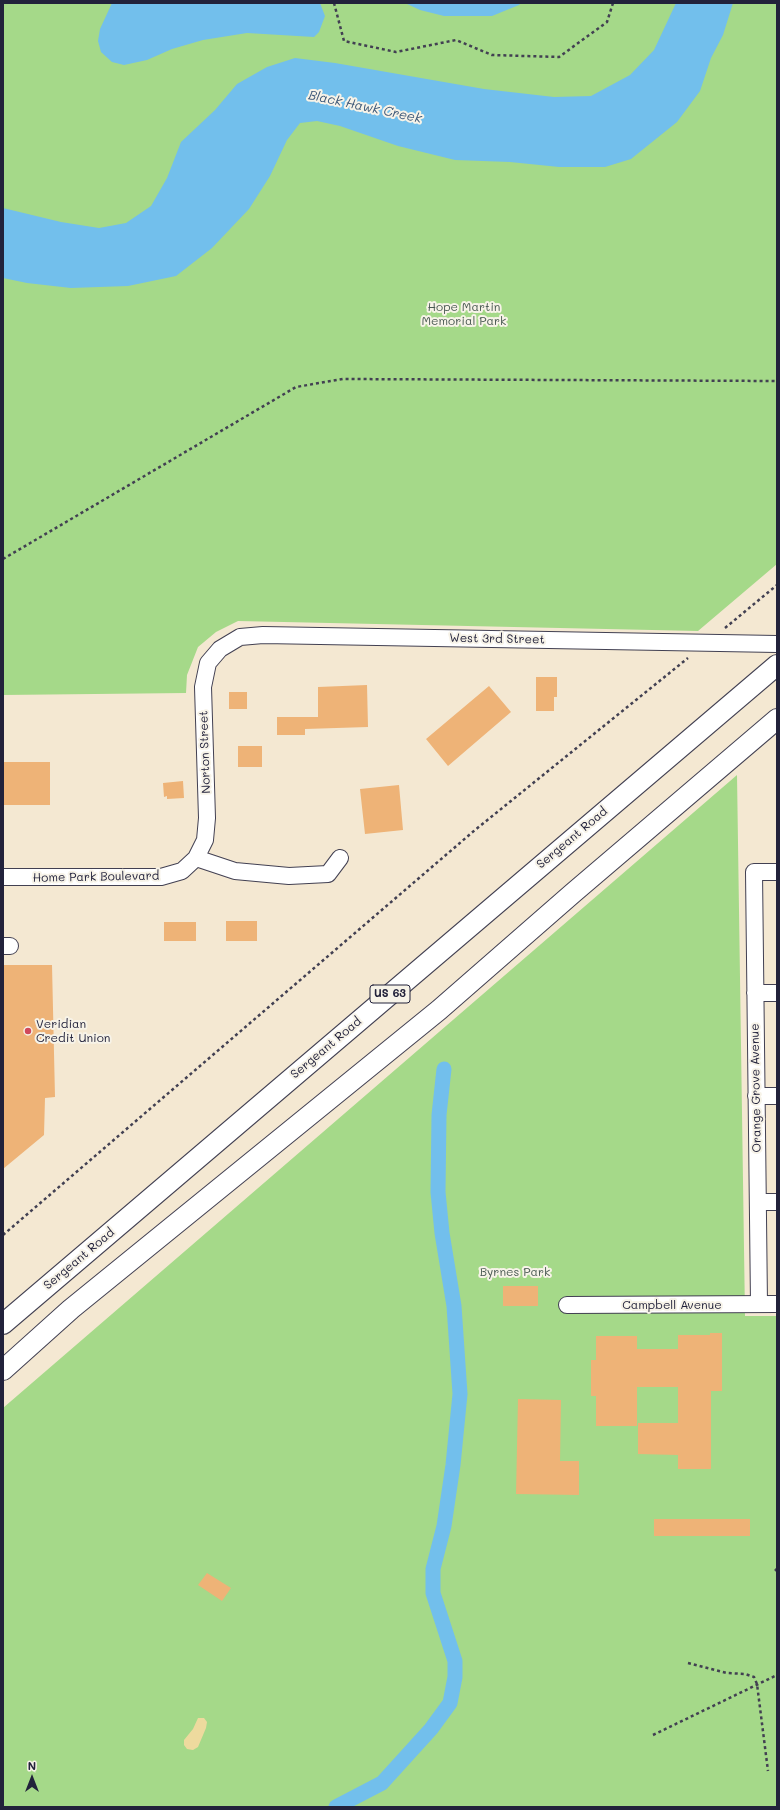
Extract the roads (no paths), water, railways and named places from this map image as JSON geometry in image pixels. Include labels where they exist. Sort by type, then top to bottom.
[{"type":"main road","name":"Sergeant Road","points":[[3,1324],[777,665]]},
{"type":"main road","points":[[3,1370],[71,1309],[439,1010],[567,898],[777,719]]},
{"type":"street","name":"West 3rd Street","points":[[220,648],[240,637],[263,635],[777,644]]},
{"type":"street","name":"Norton Street","points":[[196,858],[205,840],[207,818],[203,687],[208,663],[220,648]]},
{"type":"street","points":[[196,858],[235,871],[289,876],[328,874],[340,858]]},
{"type":"street","name":"Home Park Boulevard","points":[[3,877],[161,877],[182,871],[196,858]]},
{"type":"street","name":"Orange Grove Avenue","points":[[759,1304],[754,872],[777,872]]},
{"type":"street","points":[[755,993],[777,993]]},
{"type":"street","points":[[756,1096],[777,1096]]},
{"type":"street","points":[[758,1202],[777,1202]]},
{"type":"street","name":"Campbell Avenue","points":[[567,1306],[777,1304]]},
{"type":"water","points":[[112,3],[320,3],[325,16],[319,32],[314,37],[247,33],[203,40],[172,49],[147,60],[124,65],[112,62],[101,52],[98,41],[100,29]]},
{"type":"water","points":[[405,3],[521,3],[492,16],[444,16],[420,10]]},
{"type":"water","name":"Black Hawk Creek","points":[[676,3],[733,3],[723,35],[711,58],[700,91],[677,122],[631,159],[605,167],[559,167],[510,162],[455,160],[398,146],[340,126],[317,121],[300,123],[287,140],[270,176],[249,209],[212,248],[176,276],[128,286],[71,288],[27,283],[3,278],[3,208],[61,222],[99,228],[126,223],[151,206],[167,178],[181,142],[215,110],[237,84],[267,67],[295,58],[335,63],[484,89],[554,97],[591,96],[630,75],[654,50]]},
{"type":"waterway","points":[[336,1807],[382,1783],[431,1729],[450,1703],[455,1677],[455,1661],[433,1593],[433,1569],[444,1526],[453,1465],[460,1394],[454,1306],[442,1233],[438,1192],[439,1115],[444,1069]]},
{"type":"place","name":"Veridian Credit Union","points":[[28,1031]]},
{"type":"park label","name":"Hope Martin Memorial Park","points":[[464,314]]},
{"type":"park label","name":"Byrnes Park","points":[[515,1272]]}]
